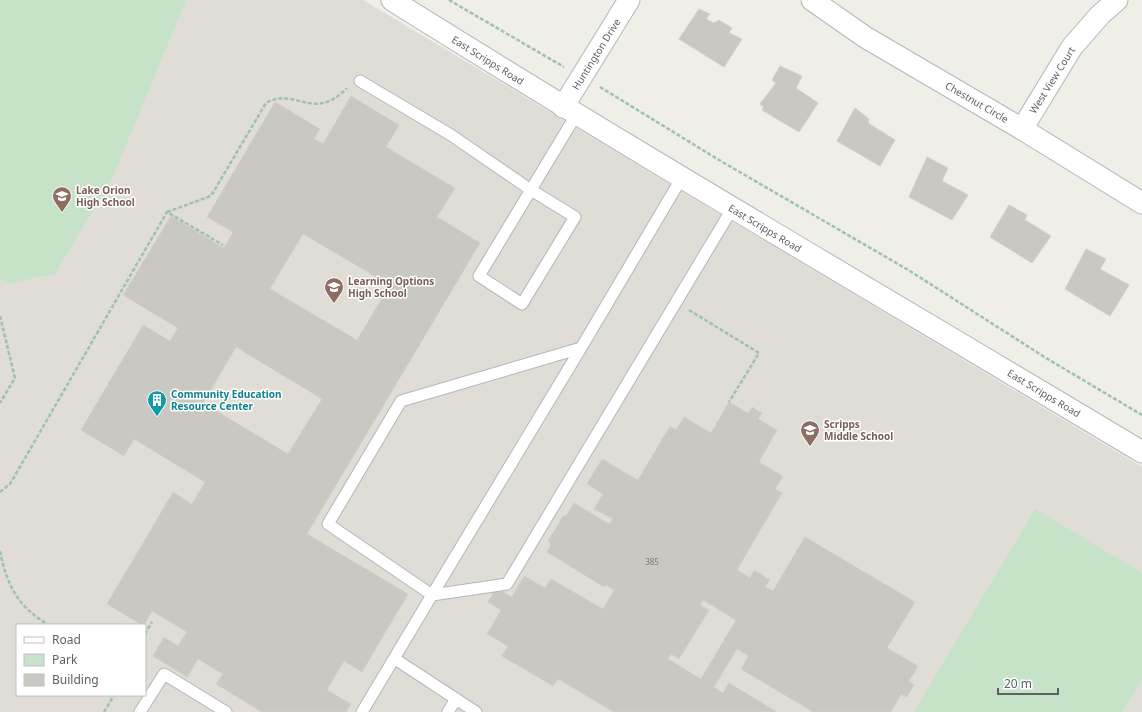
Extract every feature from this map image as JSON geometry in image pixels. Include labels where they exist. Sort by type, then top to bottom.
[{"type":"street","name":"East Scripps Road","points":[[392,0],[681,179],[1142,452]]},
{"type":"street","name":"Huntington Drive","points":[[569,111],[582,76],[629,0]]},
{"type":"street","name":"Chestnut Circle","points":[[812,0],[866,37],[1022,129],[1142,203]]},
{"type":"street","name":"West View Court","points":[[1022,129],[1072,47],[1100,15],[1118,0]]},
{"type":"lane","points":[[360,81],[451,135],[531,190],[575,217],[522,304],[479,276],[531,190],[569,111]]},
{"type":"lane","points":[[362,712],[681,179]]},
{"type":"lane","points":[[581,348],[401,401],[328,524],[432,595],[507,584],[732,209]]},
{"type":"lane","points":[[395,659],[476,712]]},
{"type":"lane","points":[[140,712],[164,674],[219,710]]},
{"type":"lane","points":[[448,712],[456,699]]},
{"type":"path","points":[[449,0],[518,41],[582,76],[719,160],[910,271],[1046,358],[1142,415]]},
{"type":"path","points":[[0,492],[10,484],[167,212],[212,196],[266,103],[274,98],[281,97],[308,103],[329,102],[337,99],[352,83],[360,81]]},
{"type":"path","points":[[167,212],[223,245]]},
{"type":"path","points":[[688,309],[759,353],[729,402]]},
{"type":"path","points":[[0,316],[15,378],[0,403]]},
{"type":"path","points":[[0,551],[10,588],[32,615],[47,624]]},
{"type":"path","points":[[146,632],[152,622]]},
{"type":"path","points":[[104,712],[113,696]]},
{"type":"shaded area","points":[[0,0],[363,0],[1142,467],[1142,712],[0,712]]},
{"type":"green space","name":"Lake Orion High School","points":[[0,0],[186,0],[114,174],[55,274],[9,283],[0,278]]},
{"type":"green space","points":[[1035,509],[1142,573],[1142,679],[1122,712],[914,712]]},
{"type":"building","points":[[699,9],[710,14],[706,19],[714,23],[719,20],[732,28],[729,33],[742,39],[724,67],[679,39]]},
{"type":"building","points":[[780,66],[802,76],[796,88],[818,103],[799,132],[762,110],[764,107],[760,104],[776,83],[772,80]]},
{"type":"building","name":"Community Education Resource Center","points":[[351,96],[399,125],[386,147],[455,188],[437,217],[480,243],[307,534],[408,594],[362,672],[344,661],[327,690],[351,704],[346,712],[262,712],[216,684],[223,674],[198,659],[187,677],[153,656],[164,637],[178,646],[187,632],[152,611],[145,624],[140,624],[107,604],[173,492],[192,504],[205,482],[134,439],[124,456],[81,430],[143,325],[170,341],[178,328],[123,295],[171,216],[224,248],[233,232],[207,217],[275,102],[320,129],[314,139],[323,144]],"holes":[[[303,234],[390,285],[357,340],[270,289]],[[236,347],[322,399],[288,454],[203,403]]]},
{"type":"building","points":[[855,108],[869,119],[868,123],[895,140],[880,166],[837,141]]},
{"type":"building","points":[[927,157],[948,168],[942,181],[968,195],[952,220],[909,197]]},
{"type":"building","points":[[1009,205],[1027,215],[1025,220],[1051,236],[1032,263],[990,237]]},
{"type":"building","points":[[1086,249],[1106,259],[1100,269],[1129,285],[1110,316],[1065,289]]},
{"type":"building","points":[[729,402],[748,413],[752,407],[762,413],[758,419],[777,430],[759,462],[783,476],[775,489],[782,493],[737,570],[750,578],[754,570],[770,580],[765,587],[773,591],[805,537],[915,602],[887,648],[918,666],[909,681],[914,685],[907,697],[901,694],[891,712],[813,712],[741,669],[748,656],[737,649],[714,687],[723,693],[729,683],[777,712],[614,712],[558,679],[553,686],[502,656],[508,646],[487,634],[501,610],[488,602],[496,588],[512,597],[524,576],[545,588],[551,579],[603,609],[614,590],[606,585],[604,587],[547,552],[551,545],[548,541],[563,516],[566,516],[574,503],[609,524],[613,519],[594,509],[603,494],[587,484],[602,459],[638,480],[670,426],[676,430],[684,417],[711,433]],"holes":[[[703,600],[736,620],[701,679],[668,659],[671,654],[679,659],[709,610],[700,605]]]},
{"type":"place","name":"Lake Orion High School","points":[[62,213]]},
{"type":"place","name":"Learning Options High School","points":[[334,304]]},
{"type":"place","name":"Community Education Resource Center","points":[[157,417]]},
{"type":"place","name":"Scripps Middle School","points":[[810,447]]}]
